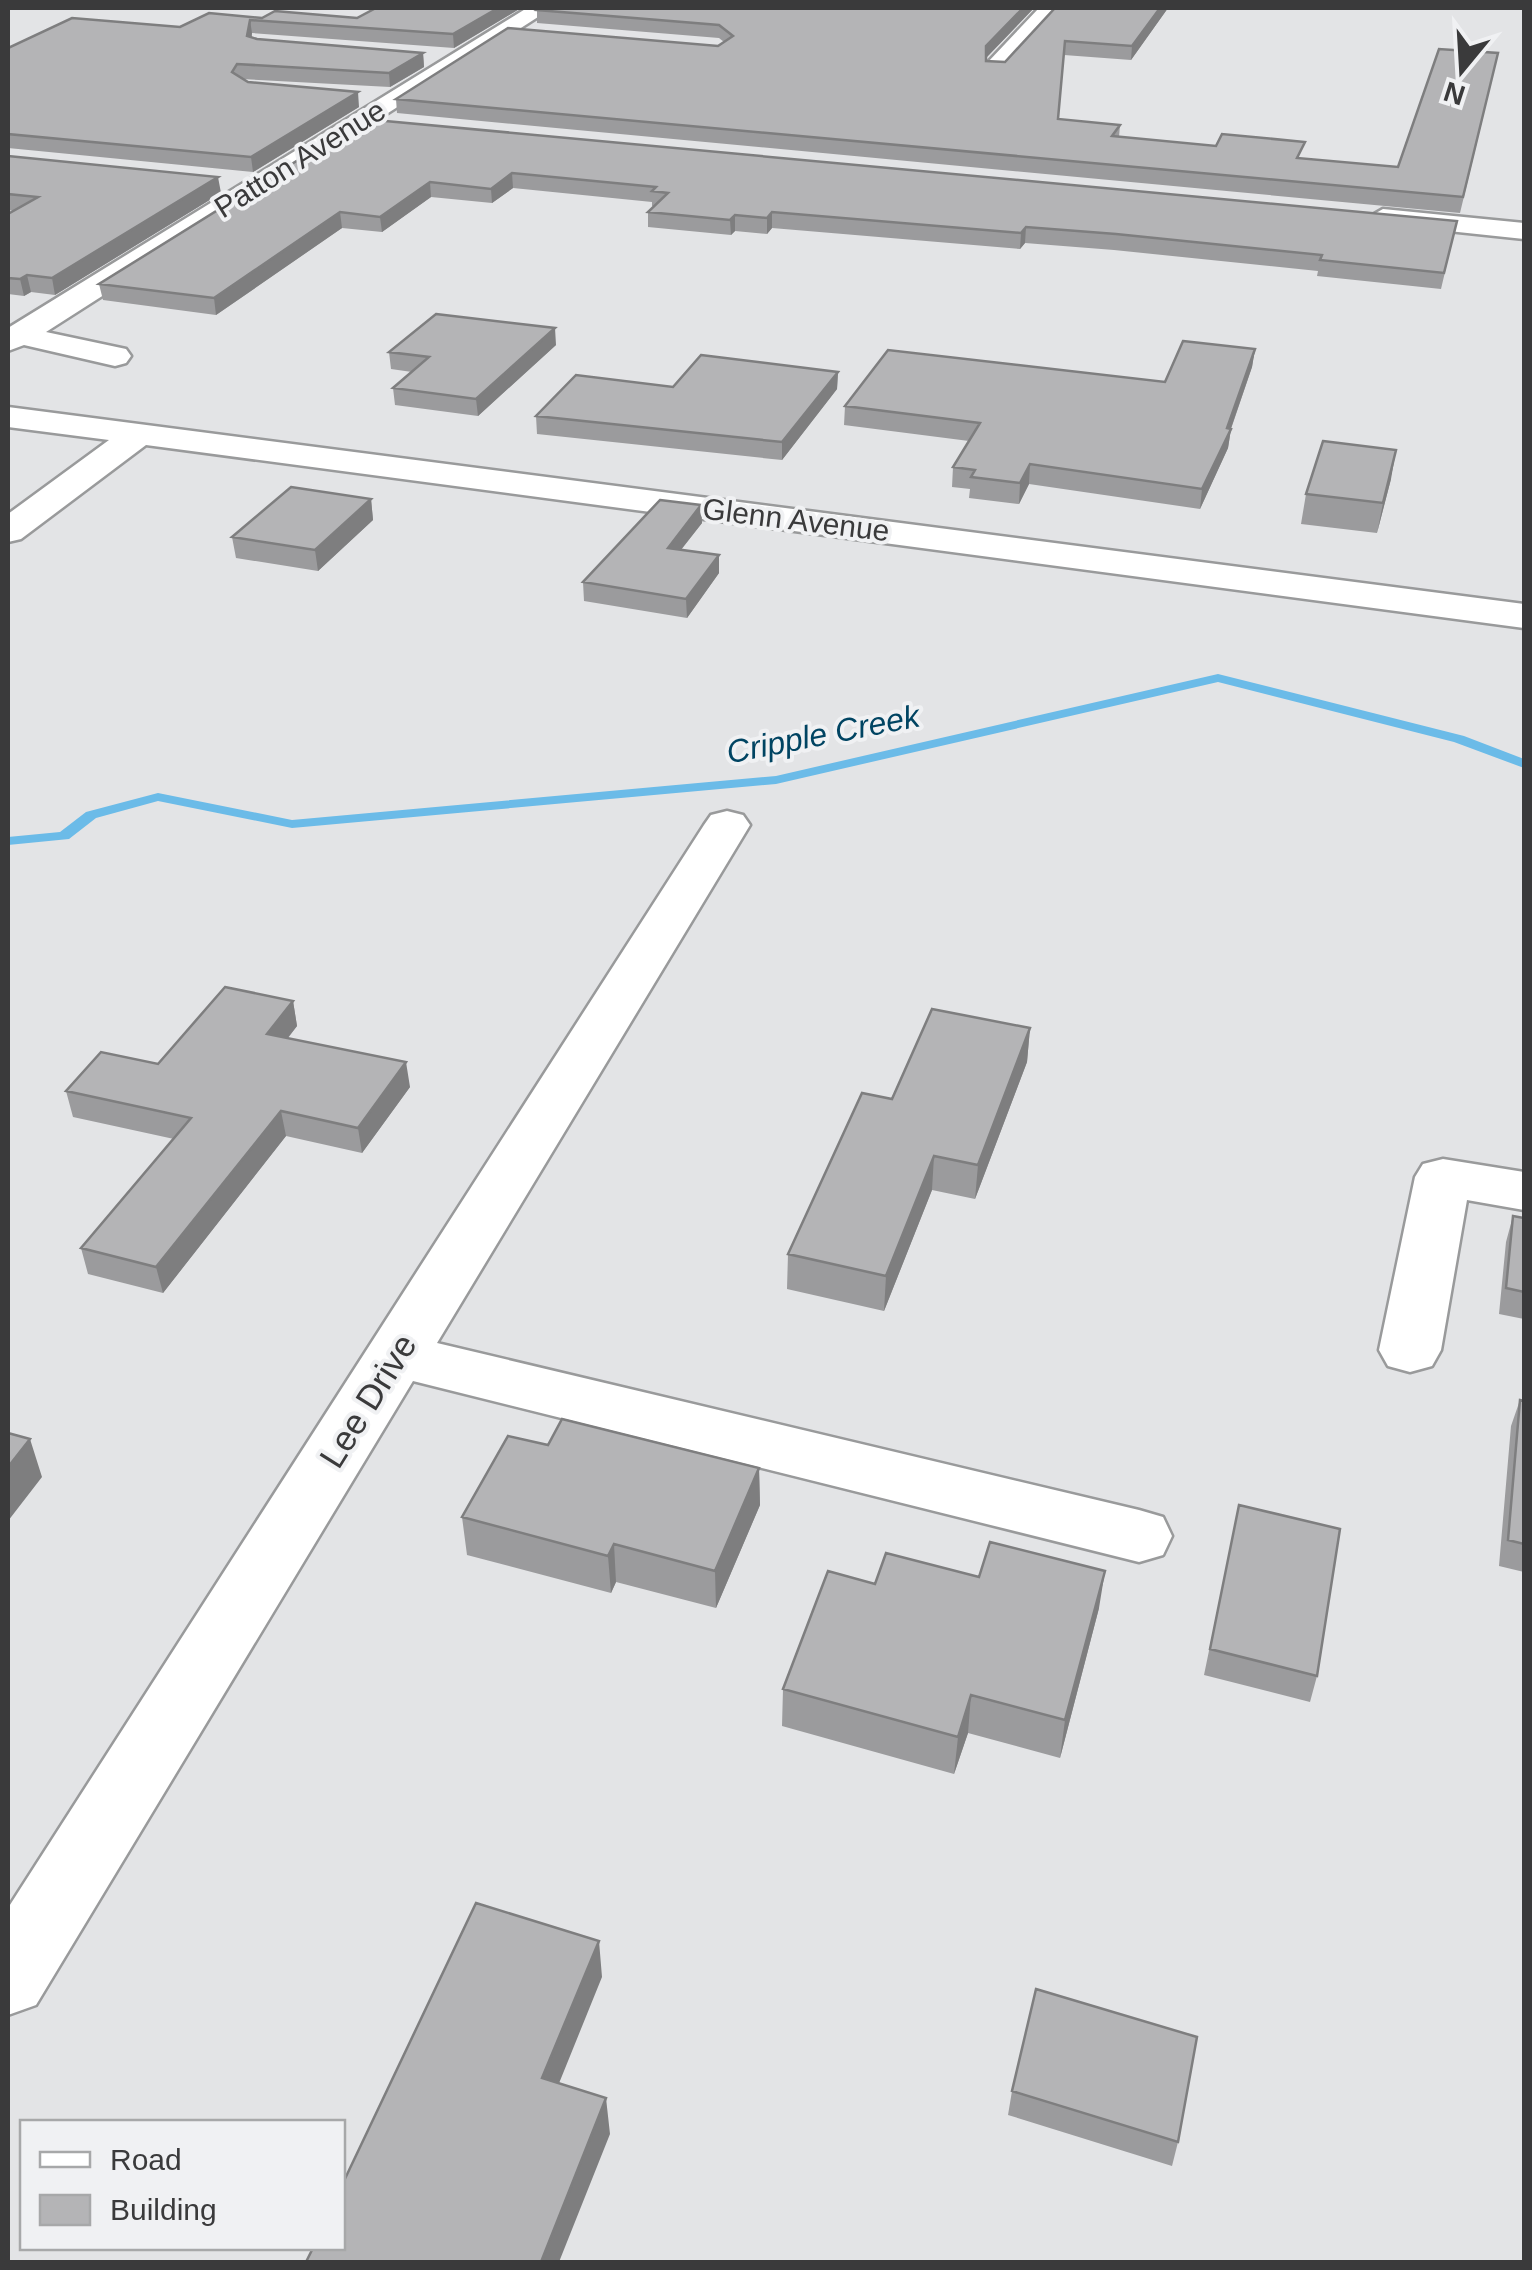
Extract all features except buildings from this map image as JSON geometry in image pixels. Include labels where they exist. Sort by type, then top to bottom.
[{"type":"street","points":[[996,67],[1050,8]]},
{"type":"street","name":"Patton Avenue","points":[[13,338],[259,184],[358,108],[398,112],[459,59],[504,31],[542,21]]},
{"type":"street","points":[[423,56],[459,59]]},
{"type":"street","points":[[220,181],[259,184]]},
{"type":"street","points":[[1347,214],[1524,231]]},
{"type":"street","points":[[13,338],[115,356]]},
{"type":"street","name":"Glenn Avenue","points":[[8,417],[1524,616]]},
{"type":"street","points":[[8,531],[140,434]]},
{"type":"street","name":"Lee Drive","points":[[8,1978],[727,824]]},
{"type":"street","points":[[1410,1350],[1443,1177],[1524,1191]]},
{"type":"street","points":[[396,1355],[1139,1536]]},
{"type":"waterway","name":"Cripple Creek","points":[[8,841],[64,836],[91,815],[158,797],[292,824],[776,780],[1218,678],[1459,739],[1524,764]]}]
